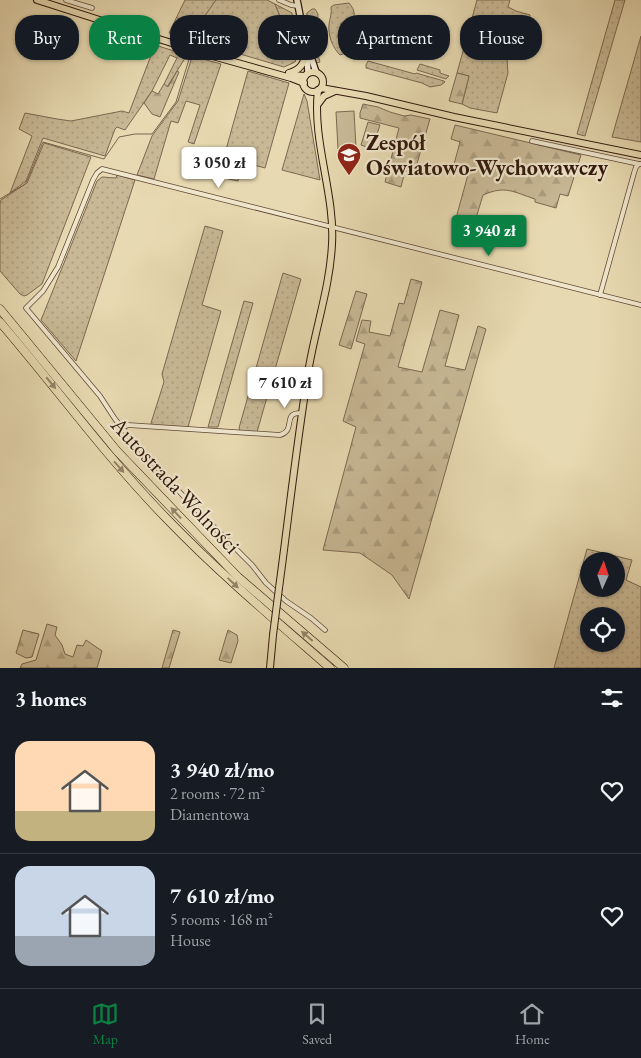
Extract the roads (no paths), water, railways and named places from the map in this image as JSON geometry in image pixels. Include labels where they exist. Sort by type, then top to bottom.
[{"type":"highway","name":"Autostrada Wolności","points":[[0,309],[117,451],[184,521],[238,577],[344,668]]},
{"type":"highway","name":"Autostrada Wolności","points":[[0,322],[109,455],[167,519],[236,586],[330,668]]},
{"type":"main road","points":[[37,0],[170,42]]},
{"type":"main road","points":[[228,60],[291,78],[306,78],[316,72]]},
{"type":"main road","points":[[238,60],[306,78]]},
{"type":"main road","points":[[286,73],[300,68],[304,60]]},
{"type":"main road","points":[[307,60],[305,87],[309,90],[318,120]]},
{"type":"main road","points":[[312,60],[316,72],[323,81],[366,96]]},
{"type":"main road","points":[[270,668],[309,365],[330,265],[332,245],[332,227],[317,106],[319,89],[323,81]]},
{"type":"main road","points":[[309,90],[314,92],[319,89],[337,90],[454,117],[641,155]]},
{"type":"main road","points":[[317,106],[324,96],[337,90]]},
{"type":"street","points":[[66,0],[92,8]]},
{"type":"street","points":[[279,0],[291,5],[298,3]]},
{"type":"street","points":[[532,142],[640,164]]},
{"type":"street","points":[[600,295],[634,173],[636,167],[640,164]]},
{"type":"street","points":[[324,630],[266,583],[252,565],[187,500],[137,446],[100,396],[26,308],[43,291],[58,267],[92,180],[97,173],[102,170],[641,305]]},
{"type":"street","points":[[122,428],[128,425],[283,435],[288,430],[292,415],[302,413]]},
{"type":"waterway","points":[[205,15],[216,0]]},
{"type":"waterway","points":[[0,199],[25,184],[43,142],[104,159],[119,137],[135,134],[152,134],[176,102],[189,60]]},
{"type":"place","name":"Zespół Oświatowo-Wychowawczy","points":[[349,176]]}]
